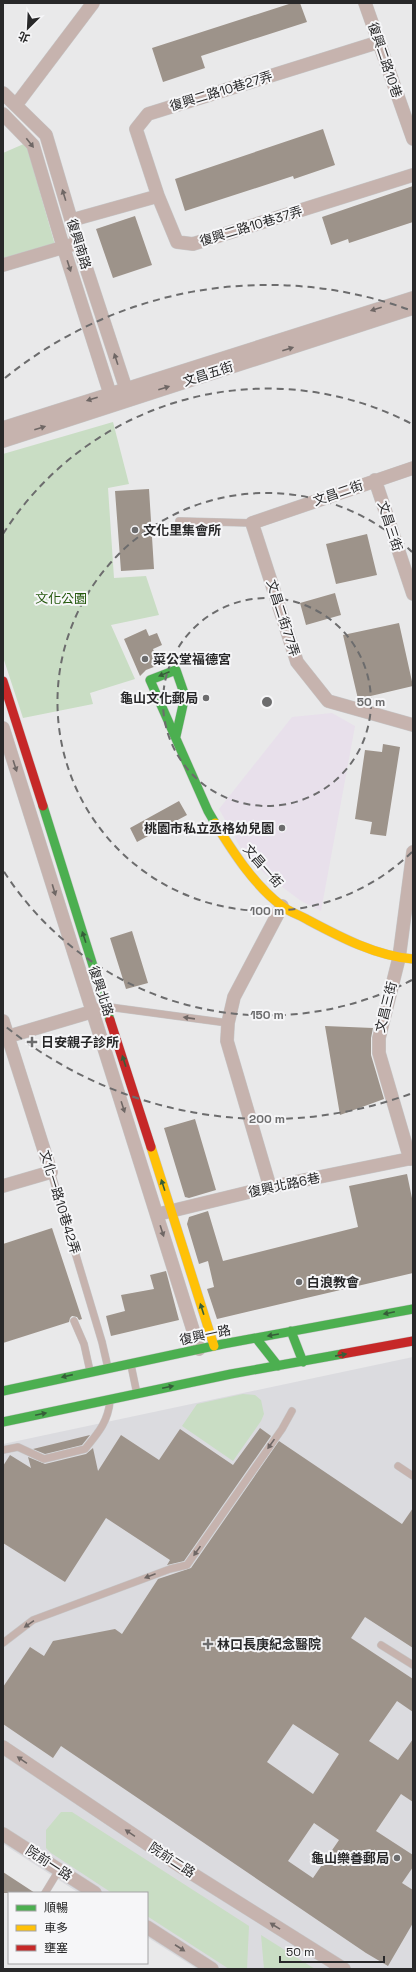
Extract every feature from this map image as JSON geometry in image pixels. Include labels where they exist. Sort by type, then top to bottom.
[{"type":"street","points":[[16,105],[93,3]]},
{"type":"street","name":"復興二路10巷","points":[[365,3],[413,139]]},
{"type":"street","name":"復興二路10巷27弄","points":[[158,196],[136,129],[148,114],[379,42]]},
{"type":"street","name":"復興南路","points":[[3,93],[46,135],[72,220],[120,400]]},
{"type":"street","name":"復興南路","points":[[3,114],[33,145],[63,246],[120,400]]},
{"type":"street","name":"復興二路10巷37弄","points":[[158,196],[177,242],[193,244],[413,175]]},
{"type":"street","points":[[72,220],[158,196]]},
{"type":"street","points":[[3,265],[63,246],[78,243]]},
{"type":"street","name":"文昌五街","points":[[3,440],[413,298]]},
{"type":"street","name":"文昌五街","points":[[3,428],[120,400],[413,308]]},
{"type":"street","name":"文昌二街","points":[[257,521],[413,468]]},
{"type":"street","name":"文昌三街","points":[[375,480],[413,594]]},
{"type":"street","name":"文昌二街77弄","points":[[257,521],[297,662],[328,701],[413,725]]},
{"type":"street","name":"文昌一街","points":[[176,736],[185,696],[176,670],[150,680],[208,811],[231,849],[260,884],[282,906],[332,933],[399,958],[413,959]]},
{"type":"street","name":"復興北路","points":[[3,681],[214,1346]]},
{"type":"street","name":"復興北路","points":[[3,728],[199,1349]]},
{"type":"street","points":[[35,829],[48,824]]},
{"type":"street","name":"文昌三街","points":[[412,1159],[379,1053],[378,1038],[399,958],[413,852]]},
{"type":"street","points":[[270,1188],[227,1041],[228,1023],[234,997],[282,906]]},
{"type":"street","points":[[6,1038],[106,1007]]},
{"type":"street","name":"文化一路10巷42弄","points":[[3,1021],[6,1038],[51,1172]]},
{"type":"street","points":[[114,1081],[128,1077]]},
{"type":"street","name":"復興北路6巷","points":[[156,1214],[270,1188],[412,1159]]},
{"type":"street","points":[[3,1186],[51,1172]]},
{"type":"street","name":"復興一路","points":[[3,1391],[90,1371],[413,1308]]},
{"type":"street","points":[[291,1331],[303,1362]]},
{"type":"street","points":[[256,1338],[278,1366]]},
{"type":"street","points":[[3,1422],[278,1366],[413,1341]]},
{"type":"street","name":"院前二路","points":[[3,1748],[180,1866],[344,1969]]},
{"type":"street","name":"院前一路","points":[[3,1834],[93,1892]]},
{"type":"street","points":[[148,1928],[212,1969]]},
{"type":"lane","points":[[179,521],[257,521]]},
{"type":"lane","points":[[106,1007],[228,1023]]},
{"type":"lane","name":"文化一路10巷42弄","points":[[51,1172],[102,1342],[108,1368]]},
{"type":"lane","points":[[74,1321],[84,1344],[90,1371]]},
{"type":"lane","points":[[131,1363],[137,1394]]},
{"type":"lane","points":[[3,1450],[18,1447],[44,1459],[85,1449],[106,1421],[109,1414],[111,1399]]},
{"type":"lane","points":[[3,1642],[33,1620],[170,1569],[187,1565],[282,1429],[292,1411]]},
{"type":"lane","points":[[398,1466],[413,1476]]},
{"type":"lane","points":[[381,1645],[413,1665]]},
{"type":"lane","points":[[46,1892],[59,1870]]},
{"type":"shaded area","name":"桃園市私立丞格幼兒園","points":[[332,713],[355,726],[321,911],[301,901],[265,874],[240,847],[219,809],[292,717]]},
{"type":"shaded area","name":"林口長庚紀念醫院","points":[[413,1357],[413,1969],[197,1969],[148,1938],[148,1892],[77,1892],[3,1844],[3,1444]]},
{"type":"green space","points":[[26,143],[55,245],[3,260],[3,153]]},
{"type":"green space","name":"文化公園","points":[[113,422],[129,484],[108,488],[114,578],[146,576],[159,615],[111,625],[135,679],[90,693],[93,704],[23,718],[3,657],[3,454]]},
{"type":"green space","points":[[243,1394],[255,1395],[261,1400],[264,1414],[261,1421],[233,1461],[182,1426],[197,1404]]},
{"type":"green space","points":[[61,1812],[72,1812],[249,1926],[247,1969],[229,1969],[148,1917],[148,1892],[110,1892],[51,1853],[46,1848],[46,1830]]},
{"type":"green space","points":[[261,1935],[315,1969],[264,1969]]},
{"type":"building","points":[[292,3],[300,3],[307,22],[201,56],[205,68],[163,82],[152,48]]},
{"type":"building","points":[[323,129],[335,165],[294,179],[293,176],[185,211],[175,179]]},
{"type":"building","points":[[413,186],[413,222],[349,243],[348,239],[331,245],[322,217]]},
{"type":"building","points":[[135,216],[152,265],[113,278],[96,229]]},
{"type":"building","name":"文化里集會所","points":[[149,489],[154,569],[121,571],[115,491]]},
{"type":"building","points":[[367,534],[377,575],[336,584],[326,544]]},
{"type":"building","points":[[335,593],[341,615],[306,625],[300,603]]},
{"type":"building","points":[[399,623],[413,686],[358,699],[343,635]]},
{"type":"building","name":"菜公堂福德宮","points":[[146,629],[149,636],[157,633],[162,645],[153,649],[159,665],[146,670],[140,676],[124,639]]},
{"type":"building","points":[[383,744],[400,747],[386,836],[370,834],[372,822],[355,819],[365,750],[382,752]]},
{"type":"building","points":[[179,801],[187,815],[137,842],[130,828]]},
{"type":"building","points":[[132,931],[148,983],[126,989],[110,938]]},
{"type":"building","points":[[325,1026],[373,1028],[371,1038],[371,1055],[384,1099],[340,1115]]},
{"type":"building","points":[[195,1119],[216,1190],[189,1198],[185,1197],[164,1128]]},
{"type":"building","points":[[407,1174],[413,1203],[413,1273],[217,1319],[207,1289],[214,1287],[208,1261],[199,1264],[187,1224],[189,1217],[208,1211],[223,1261],[358,1227],[349,1186]]},
{"type":"building","points":[[52,1228],[82,1319],[79,1320],[77,1317],[72,1316],[69,1322],[3,1343],[3,1244]]},
{"type":"building","points":[[166,1271],[179,1320],[111,1336],[106,1316],[125,1311],[121,1295],[154,1289],[150,1275]]},
{"type":"building","points":[[260,1428],[271,1436],[184,1561],[167,1565],[170,1560],[106,1518],[65,1582],[3,1543],[3,1466],[10,1455],[31,1468],[28,1457],[45,1464],[86,1454],[93,1448],[98,1471],[121,1435],[159,1460],[180,1429],[233,1465]]},
{"type":"building","points":[[90,1435],[82,1445],[45,1454],[33,1449]]},
{"type":"building","points":[[279,1441],[402,1524],[413,1508],[413,1648],[365,1617],[351,1638],[413,1679],[413,1712],[397,1701],[369,1741],[398,1760],[413,1739],[413,1802],[401,1794],[376,1831],[413,1855],[413,1867],[402,1883],[413,1890],[413,1923],[388,1966],[366,1953],[61,1746],[53,1758],[3,1724],[3,1687],[30,1647],[44,1656],[53,1641],[115,1629],[122,1634],[158,1579],[191,1568]],"holes":[[[293,1724],[339,1754],[313,1794],[267,1762]],[[314,1823],[339,1840],[313,1878],[288,1861]]]},
{"type":"building","points":[[3,1872],[33,1892],[8,1892],[3,1893]]},
{"type":"traffic: fast","points":[[176,736],[185,696],[176,670],[150,680],[208,811],[215,823]]},
{"type":"traffic: fast","points":[[43,806],[110,1020]]},
{"type":"traffic: fast","points":[[3,1391],[223,1344],[413,1309]]},
{"type":"traffic: fast","points":[[291,1331],[303,1362]]},
{"type":"traffic: fast","points":[[256,1338],[278,1366]]},
{"type":"traffic: fast","points":[[3,1422],[231,1374],[342,1354]]},
{"type":"traffic: slow","points":[[215,823],[253,878],[272,898],[285,908],[359,945],[385,954],[413,959]]},
{"type":"traffic: slow","points":[[151,1147],[214,1346]]},
{"type":"traffic: jam","points":[[3,681],[43,806]]},
{"type":"traffic: jam","points":[[110,1020],[151,1147]]},
{"type":"traffic: jam","points":[[342,1354],[413,1341]]},
{"type":"place","name":"文化里集會所","points":[[135,530]]},
{"type":"place","name":"菜公堂福德宮","points":[[145,659]]},
{"type":"place","name":"龜山文化郵局","points":[[206,698]]},
{"type":"place","name":"桃園市私立丞格幼兒園","points":[[282,828]]},
{"type":"place","name":"日安親子診所","points":[[32,1042]]},
{"type":"place","name":"白浪教會","points":[[299,1282]]},
{"type":"place","name":"林口長庚紀念醫院","points":[[208,1644]]},
{"type":"place","name":"龜山樂善郵局","points":[[397,1858]]}]
